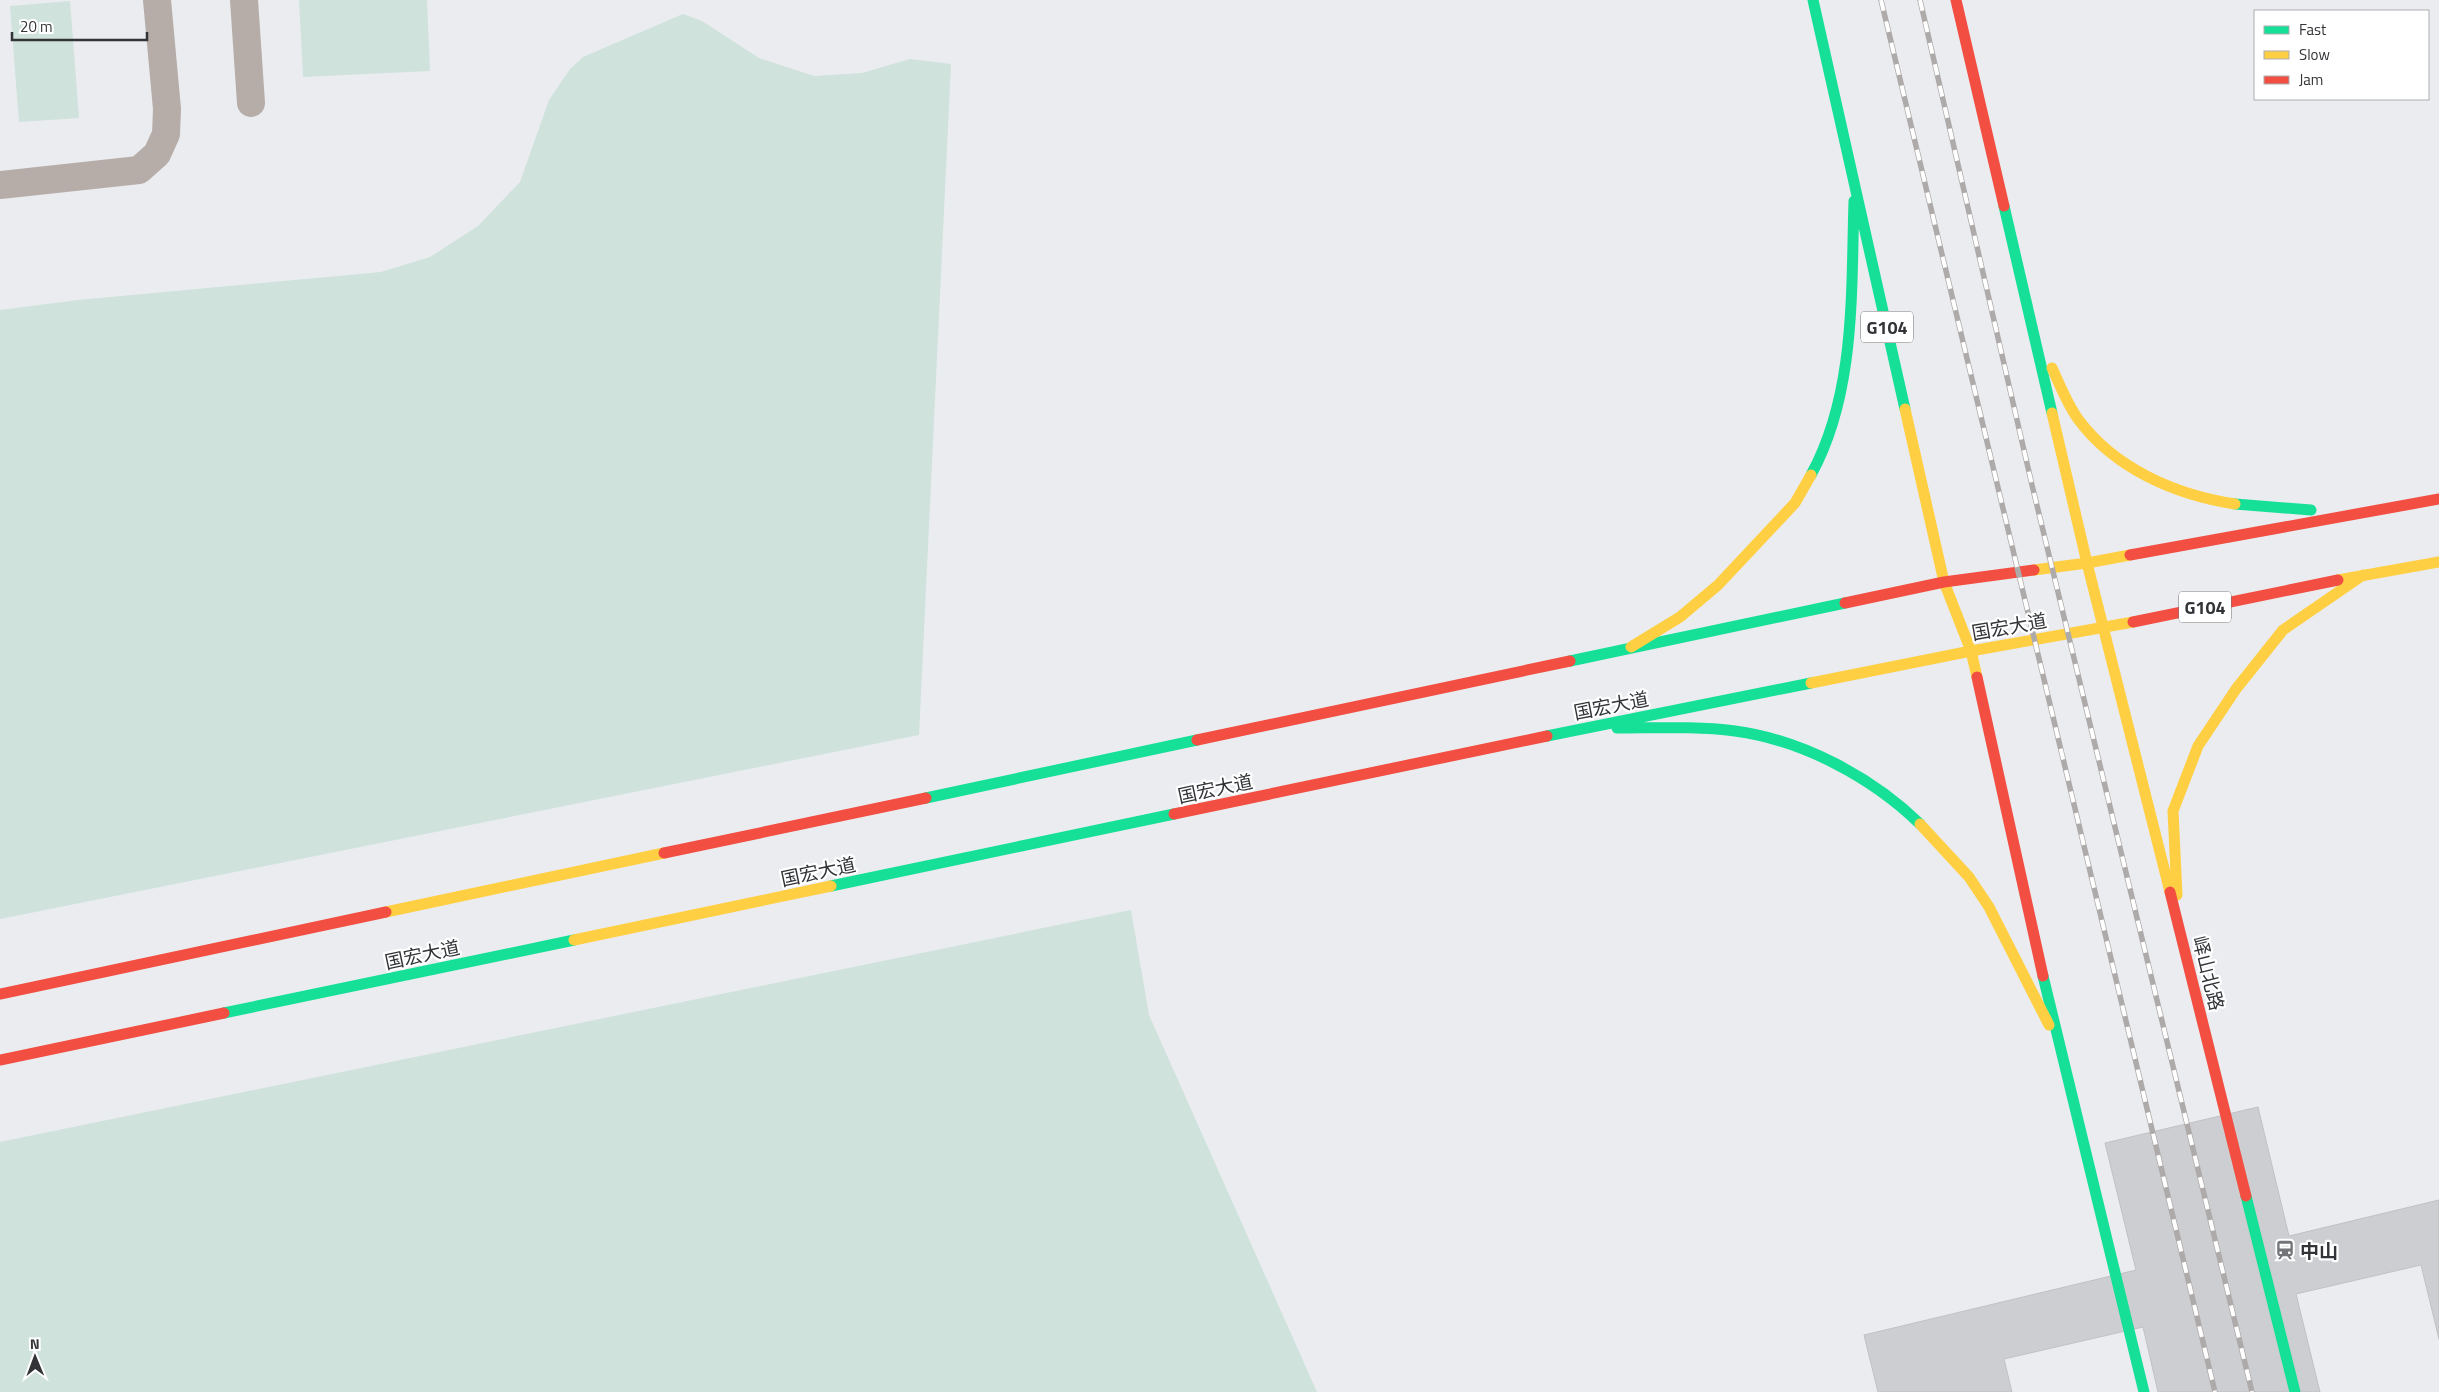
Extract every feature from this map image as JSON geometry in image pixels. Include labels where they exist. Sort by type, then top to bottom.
[{"type":"main road","name":"G104","points":[[1813,0],[1855,179],[1944,582],[1971,650]]},
{"type":"main road","points":[[1956,0],[2030,322],[2076,418],[2108,451],[2130,467],[2181,492],[2238,506],[2274,510],[2377,510]]},
{"type":"main road","points":[[1625,651],[1680,617],[1718,585],[1795,503],[1816,465],[1834,417],[1845,367],[1850,306],[1855,179]]},
{"type":"main road","name":"峄山北路","points":[[2030,322],[2087,563],[2105,628],[2295,1392]]},
{"type":"main road","points":[[0,994],[1944,582],[2087,563],[2439,499]]},
{"type":"main road","name":"国宏大道","points":[[0,1060],[1586,728],[1971,650],[2105,628],[2363,575],[2439,562]]},
{"type":"main road","points":[[2178,924],[2173,811],[2198,746],[2236,689],[2283,630],[2363,575]]},
{"type":"main road","points":[[1971,650],[2057,1040],[2144,1392]]},
{"type":"main road","points":[[1586,728],[1703,728],[1753,734],[1811,751],[1867,782],[1915,820],[1960,866],[1989,907],[2057,1040]]},
{"type":"street","points":[[0,185],[139,170],[157,154],[166,134],[167,109],[157,0]]},
{"type":"street","points":[[244,0],[251,103]]},
{"type":"shaded area","points":[[299,0],[427,0],[430,71],[303,77]]},
{"type":"shaded area","points":[[70,1],[79,118],[19,122],[10,6]]},
{"type":"shaded area","points":[[683,14],[702,21],[759,58],[814,76],[862,73],[910,59],[951,64],[919,735],[0,919],[0,310],[78,300],[381,272],[430,257],[478,226],[520,182],[549,100],[570,69],[583,57]]},
{"type":"shaded area","points":[[1131,910],[1149,1015],[1317,1392],[0,1392],[0,1142]]},
{"type":"building","name":"中山","points":[[2258,1107],[2289,1236],[2439,1200],[2439,1339],[2421,1265],[2296,1294],[2320,1392],[2158,1392],[2143,1327],[2004,1359],[2012,1392],[1878,1392],[1864,1335],[2136,1270],[2105,1143]]},
{"type":"railway","points":[[1881,0],[2215,1392]]},
{"type":"railway","points":[[1920,0],[2032,485],[2252,1392]]},
{"type":"traffic: fast","points":[[1813,0],[1905,409]]},
{"type":"traffic: fast","points":[[1811,475],[1826,443],[1844,376],[1851,306],[1854,201]]},
{"type":"traffic: fast","points":[[2004,206],[2052,413]]},
{"type":"traffic: fast","points":[[2235,504],[2311,510]]},
{"type":"traffic: fast","points":[[1570,661],[1845,603]]},
{"type":"traffic: fast","points":[[1547,736],[1811,683]]},
{"type":"traffic: fast","points":[[1617,728],[1720,729],[1760,736],[1785,743],[1835,763],[1858,776],[1901,807],[1920,824]]},
{"type":"traffic: fast","points":[[926,798],[1197,740]]},
{"type":"traffic: fast","points":[[831,886],[1174,814]]},
{"type":"traffic: fast","points":[[224,1013],[574,940]]},
{"type":"traffic: fast","points":[[2043,976],[2144,1392]]},
{"type":"traffic: fast","points":[[2246,1196],[2295,1392]]},
{"type":"traffic: slow","points":[[2052,368],[2067,401],[2078,419],[2093,437],[2110,452],[2148,477],[2169,486],[2191,494],[2235,504]]},
{"type":"traffic: slow","points":[[1905,409],[1944,582],[1971,651],[2133,622]]},
{"type":"traffic: slow","points":[[2052,413],[2087,563],[2130,555]]},
{"type":"traffic: slow","points":[[1631,647],[1680,617],[1718,585],[1795,503],[1811,475]]},
{"type":"traffic: slow","points":[[2338,580],[2439,562]]},
{"type":"traffic: slow","points":[[2034,570],[2087,563],[2170,892]]},
{"type":"traffic: slow","points":[[2177,895],[2173,811],[2198,746],[2236,689],[2283,630],[2363,575]]},
{"type":"traffic: slow","points":[[1811,683],[1971,651],[1977,677]]},
{"type":"traffic: slow","points":[[1920,824],[1969,877],[1989,907],[2049,1025]]},
{"type":"traffic: slow","points":[[386,912],[664,853]]},
{"type":"traffic: slow","points":[[574,940],[831,886]]},
{"type":"traffic: jam","points":[[1956,0],[2004,206]]},
{"type":"traffic: jam","points":[[2130,555],[2439,499]]},
{"type":"traffic: jam","points":[[1845,603],[1944,582],[2034,570]]},
{"type":"traffic: jam","points":[[2133,622],[2338,580]]},
{"type":"traffic: jam","points":[[1197,740],[1570,661]]},
{"type":"traffic: jam","points":[[1977,677],[2043,976]]},
{"type":"traffic: jam","points":[[1174,814],[1547,736]]},
{"type":"traffic: jam","points":[[664,853],[926,798]]},
{"type":"traffic: jam","points":[[2170,892],[2246,1196]]},
{"type":"traffic: jam","points":[[0,994],[386,912]]},
{"type":"traffic: jam","points":[[0,1060],[224,1013]]},
{"type":"place","name":"中山","points":[[2285,1250]]}]
